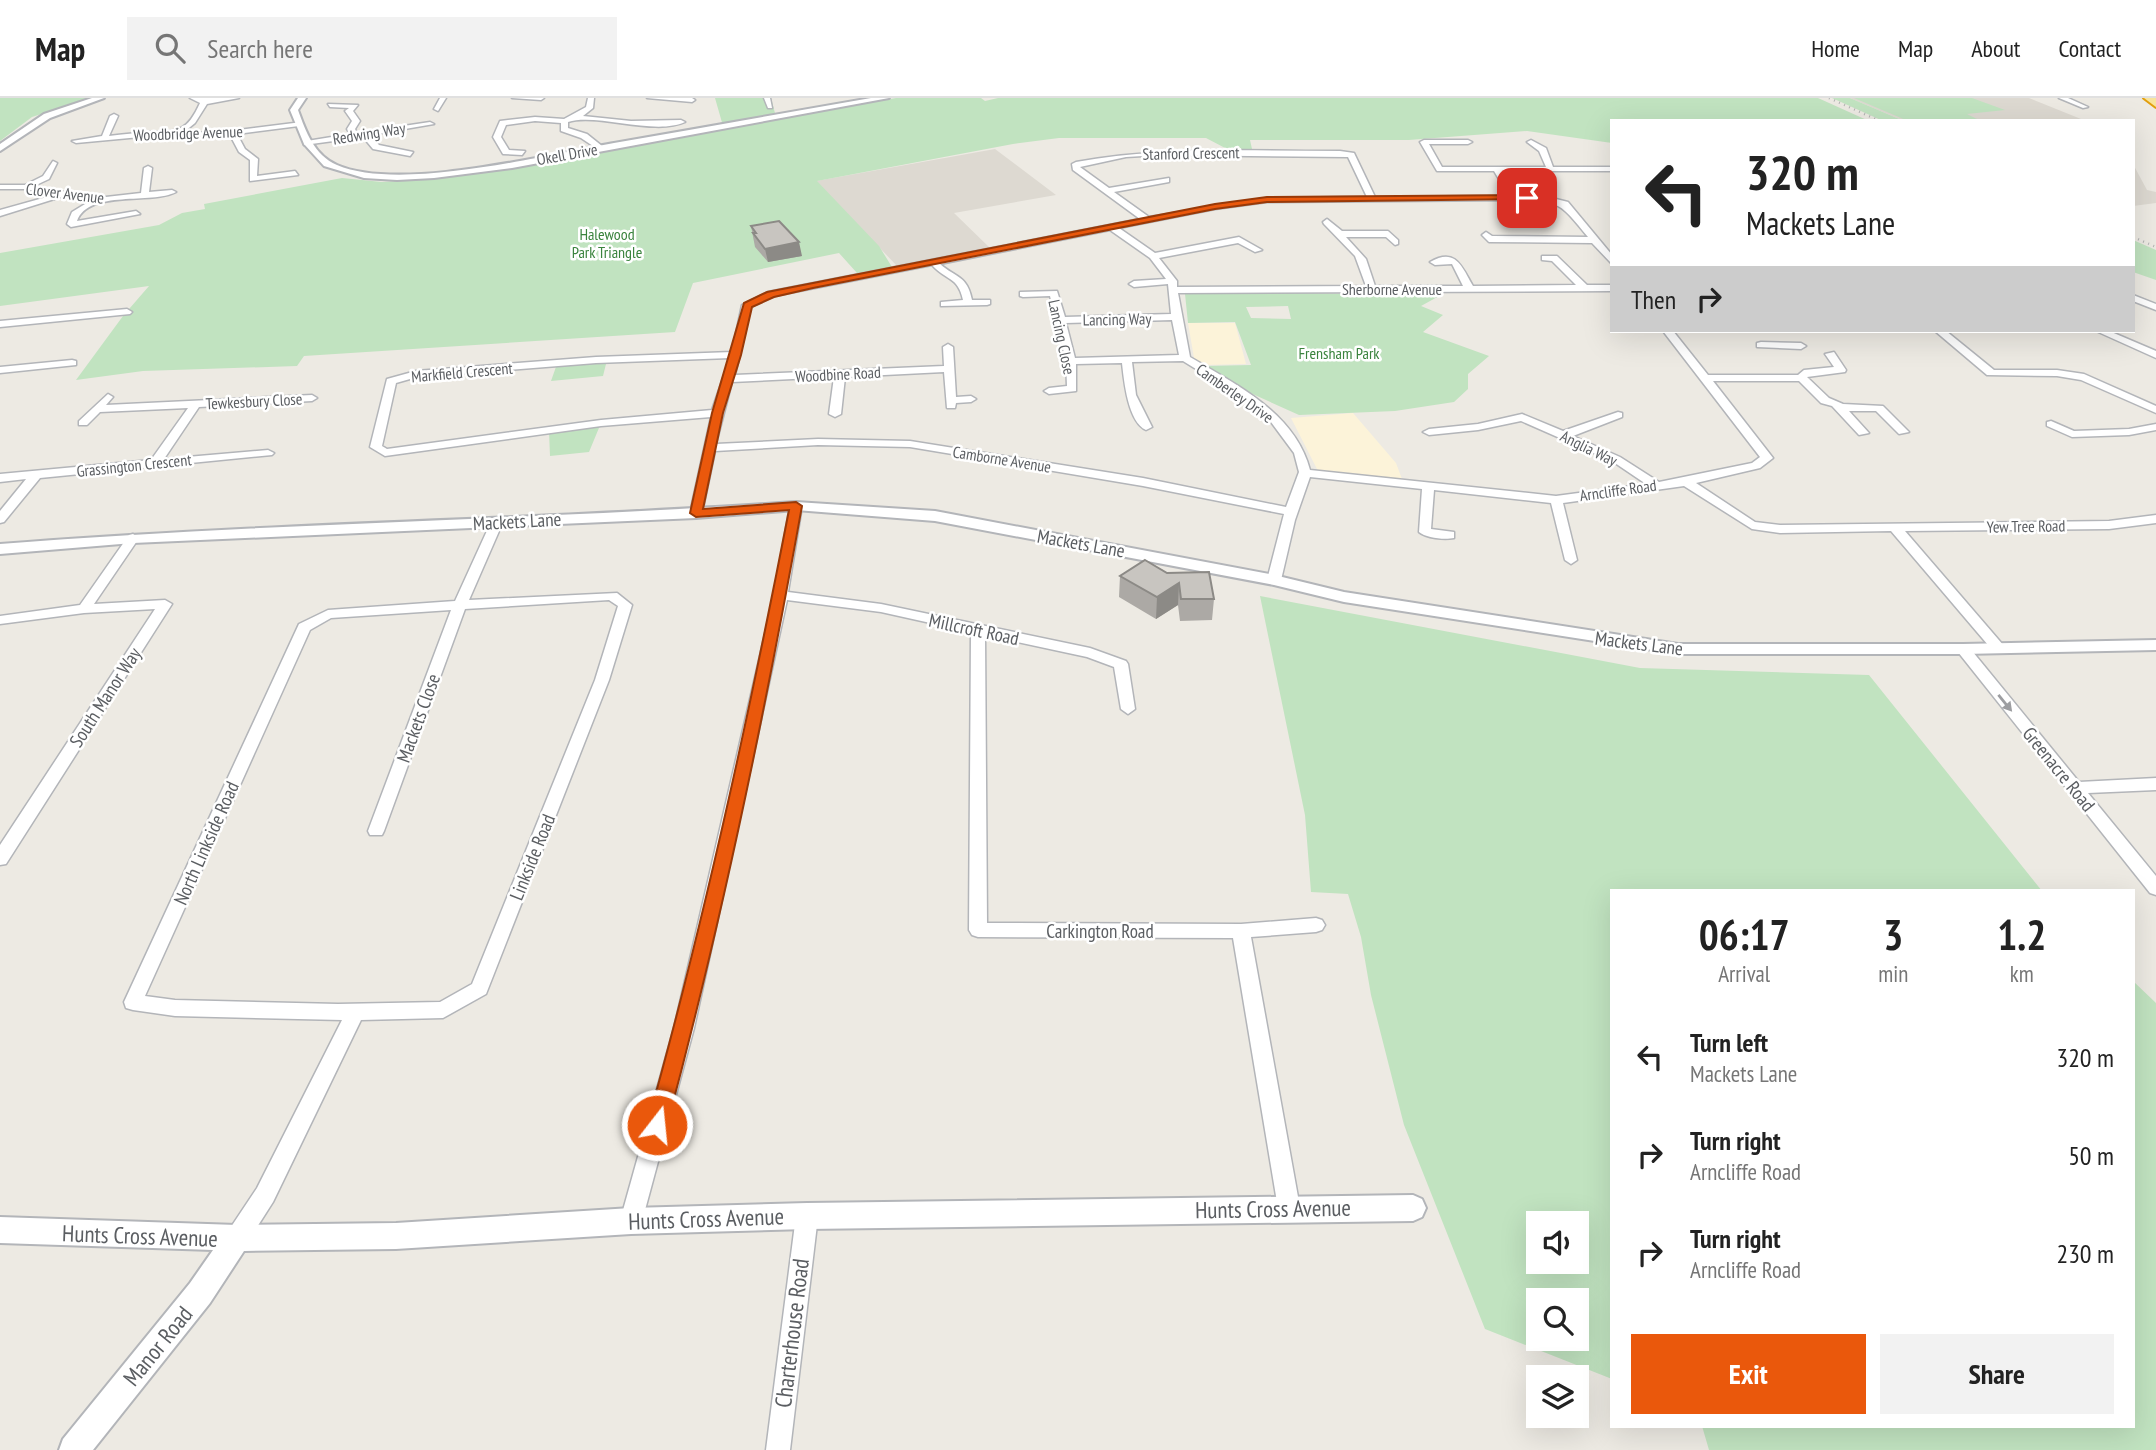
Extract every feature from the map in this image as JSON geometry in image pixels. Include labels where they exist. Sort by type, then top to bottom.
[{"type":"highway","points":[[2150,98],[2156,104]]},
{"type":"street","points":[[0,148],[47,116],[100,98]]},
{"type":"street","points":[[193,98],[204,102],[236,98]]},
{"type":"street","name":"Okell Drive","points":[[302,98],[294,110],[307,143],[317,157],[336,168],[388,176],[461,171],[853,100],[885,98]]},
{"type":"street","points":[[438,109],[443,98]]},
{"type":"street","points":[[515,98],[541,98]]},
{"type":"street","points":[[522,153],[504,155],[497,137],[503,123],[535,119],[565,121],[589,108],[591,98]]},
{"type":"street","points":[[650,98],[692,100]]},
{"type":"street","points":[[767,98],[770,107]]},
{"type":"street","points":[[2062,98],[2085,107]]},
{"type":"street","points":[[173,135],[191,126],[204,102]]},
{"type":"street","points":[[330,106],[360,105],[349,111],[356,121],[351,129],[354,135]]},
{"type":"street","points":[[105,137],[114,116]]},
{"type":"street","points":[[267,117],[270,128]]},
{"type":"street","points":[[576,117],[631,123],[681,122]]},
{"type":"street","points":[[565,121],[564,129],[584,136],[599,148]]},
{"type":"street","name":"Woodbridge Avenue","points":[[76,141],[150,134],[233,134],[299,124]]},
{"type":"street","name":"Redwing Way","points":[[307,143],[430,124]]},
{"type":"street","points":[[364,133],[376,147],[410,154]]},
{"type":"street","points":[[233,134],[242,150],[254,159],[248,181],[295,173]]},
{"type":"street","points":[[149,145],[160,136]]},
{"type":"street","points":[[1468,142],[1424,142],[1441,171],[1610,169]]},
{"type":"street","points":[[1531,142],[1543,150],[1551,169]]},
{"type":"street","name":"Stanford Crescent","points":[[1147,220],[1076,168],[1076,164],[1126,155],[1160,153],[1340,153],[1351,155],[1372,198]]},
{"type":"street","points":[[26,187],[46,177],[53,163]]},
{"type":"street","points":[[145,196],[148,168]]},
{"type":"street","points":[[1497,169],[1514,198]]},
{"type":"street","points":[[1108,191],[1166,180]]},
{"type":"street","name":"Clover Avenue","points":[[0,187],[26,187],[97,200],[172,192]]},
{"type":"street","points":[[0,213],[61,195]]},
{"type":"street","points":[[71,223],[75,214],[97,200]]},
{"type":"street","points":[[696,513],[717,413],[736,355],[747,305],[754,300],[933,261],[1267,200],[1552,200],[1565,204],[1610,259]]},
{"type":"street","points":[[61,228],[71,223],[136,214]]},
{"type":"street","points":[[1326,222],[1362,259],[1371,289]]},
{"type":"street","points":[[1111,228],[1153,256],[1173,286]]},
{"type":"street","points":[[1340,234],[1388,234],[1395,242]]},
{"type":"street","points":[[1486,235],[1489,239],[1592,240]]},
{"type":"street","points":[[1153,256],[1238,240],[1258,250]]},
{"type":"street","points":[[1545,258],[1554,258],[1584,288]]},
{"type":"street","points":[[933,261],[941,271],[966,285],[968,303]]},
{"type":"street","points":[[1435,262],[1455,261],[1470,289]]},
{"type":"street","name":"Sherborne Avenue","points":[[1123,291],[1134,284],[1371,289],[1610,288]]},
{"type":"street","name":"Camberley Drive","points":[[1173,286],[1175,317],[1185,358],[1256,404],[1287,430],[1305,473]]},
{"type":"street","name":"Lancing Close","points":[[1023,294],[1054,293],[1071,361],[1072,389],[1049,391]]},
{"type":"street","points":[[2135,299],[2156,307]]},
{"type":"street","points":[[944,304],[987,302]]},
{"type":"street","points":[[0,324],[127,312]]},
{"type":"street","name":"Lancing Way","points":[[1059,320],[1175,317]]},
{"type":"street","name":"Arncliffe Road","points":[[1305,473],[1556,500],[1654,484],[1686,482],[1756,466],[1767,458],[1670,333]]},
{"type":"street","points":[[1768,333],[1779,345]]},
{"type":"street","points":[[1942,333],[1991,373],[2057,373],[2084,377],[2156,410]]},
{"type":"street","points":[[2105,333],[2156,357]]},
{"type":"street","points":[[1761,345],[1801,345]]},
{"type":"street","points":[[948,346],[951,403],[971,399]]},
{"type":"street","points":[[1802,378],[1804,373],[1841,370],[1830,354]]},
{"type":"street","name":"Markfield Crescent","points":[[717,413],[601,423],[385,453],[376,447],[391,381],[416,374],[607,360],[736,355]]},
{"type":"street","points":[[2142,362],[2156,357]]},
{"type":"street","points":[[1071,361],[1185,358]]},
{"type":"street","points":[[1127,361],[1131,395],[1146,427]]},
{"type":"street","points":[[0,370],[72,363]]},
{"type":"street","name":"Woodbine Road","points":[[727,379],[949,369]]},
{"type":"street","points":[[835,414],[840,373]]},
{"type":"street","points":[[1705,378],[1802,378],[1825,401],[1836,403],[1863,433]]},
{"type":"street","points":[[83,423],[108,397]]},
{"type":"street","name":"Tewkesbury Close","points":[[97,409],[312,398]]},
{"type":"street","name":"Tewkesbury Close","points":[[156,462],[196,404]]},
{"type":"street","name":"Anglia Way","points":[[1505,407],[1616,459],[1654,484]]},
{"type":"street","points":[[1840,407],[1879,408],[1903,432]]},
{"type":"street","points":[[1564,435],[1618,415]]},
{"type":"street","points":[[1429,432],[1478,427],[1522,417]]},
{"type":"street","points":[[2051,424],[2072,434],[2129,432],[2156,427]]},
{"type":"street","points":[[2072,434],[2080,447]]},
{"type":"street","name":"Camborne Avenue","points":[[710,448],[818,442],[910,444],[1143,482],[1291,512]]},
{"type":"street","name":"Grassington Crescent","points":[[0,478],[268,453]]},
{"type":"street","points":[[1274,580],[1291,512],[1305,473]]},
{"type":"street","points":[[0,519],[36,476]]},
{"type":"street","name":"Yew Tree Road","points":[[1686,482],[1752,525],[1780,529],[2109,524],[2156,519]]},
{"type":"street","points":[[1428,486],[1425,532],[1450,535]]},
{"type":"street","points":[[1556,500],[1572,560]]},
{"type":"street","points":[[631,1221],[684,1028],[781,595],[796,506]]},
{"type":"street","name":"Mackets Lane","points":[[0,549],[133,538],[696,513],[796,506],[935,516],[1274,580],[1344,597],[1678,649],[2000,649],[2156,645]]},
{"type":"street","points":[[460,605],[497,522]]},
{"type":"street","points":[[1896,529],[2000,649]]},
{"type":"street","points":[[0,620],[83,609],[133,538]]},
{"type":"street","name":"Millcroft Road","points":[[781,595],[881,608],[1090,653],[1121,664],[1128,709]]},
{"type":"street","name":"Linkside Road","points":[[355,1012],[443,1010],[479,989],[602,680],[625,605],[612,596],[460,605]]},
{"type":"street","name":"South Manor Way","points":[[0,859],[165,604],[83,609]]},
{"type":"street","name":"Mackets Close","points":[[376,831],[460,605]]},
{"type":"street","name":"North Linkside Road","points":[[355,1012],[175,1008],[134,1002],[304,627],[328,614],[460,605]]},
{"type":"street","name":"Carkington Road","points":[[978,631],[978,930],[1241,931]]},
{"type":"street","name":"Greenacre Road","points":[[1963,649],[2156,888]]},
{"type":"street","points":[[2073,788],[2156,784]]},
{"type":"street","points":[[1289,1208],[1241,931],[1316,925]]},
{"type":"street","points":[[237,1238],[265,1195],[355,1012]]},
{"type":"street","name":"Hunts Cross Avenue","points":[[0,1230],[237,1238],[396,1236],[631,1221],[807,1216],[1413,1208]]},
{"type":"street","name":"Charterhouse Road","points":[[778,1450],[807,1216]]},
{"type":"street","name":"Manor Road","points":[[74,1450],[200,1293],[237,1238]]},
{"type":"shaded area","points":[[1850,98],[2029,98],[2081,119],[1899,119]]},
{"type":"shaded area","points":[[995,149],[1056,195],[954,213],[990,248],[897,266],[816,181]]},
{"type":"shaded area","points":[[2135,168],[2147,190],[2156,192],[2156,203],[2135,206]]},
{"type":"shaded area","points":[[1188,323],[1235,323],[1246,364],[1205,365],[1194,358]]},
{"type":"shaded area","points":[[1353,413],[1396,463],[1402,479],[1318,471],[1291,418]]},
{"type":"green space","points":[[0,98],[91,98],[32,117],[0,141]]},
{"type":"green space","points":[[715,98],[771,98],[776,117],[723,126]]},
{"type":"green space","name":"Halewood Park Triangle","points":[[896,98],[981,98],[985,101],[998,98],[1818,98],[1865,119],[1610,119],[1610,143],[1527,131],[1409,140],[1250,140],[1252,149],[1227,149],[1206,138],[1059,138],[1013,144],[817,181],[879,246],[892,267],[857,273],[839,253],[693,283],[675,332],[304,356],[297,366],[143,371],[76,380],[123,316],[149,286],[0,306],[0,253],[159,225],[182,213],[205,209],[204,204],[342,178],[382,182],[428,179],[615,150],[646,142]]},
{"type":"green space","points":[[1832,98],[1850,98],[1899,119],[1879,119]]},
{"type":"green space","points":[[1854,98],[1972,98],[2005,110],[1967,114],[1977,119],[1903,119]]},
{"type":"green space","points":[[2135,241],[2156,250],[2156,280],[2135,273]]},
{"type":"green space","name":"Frensham Park","points":[[1185,294],[1441,295],[1421,306],[1443,315],[1423,332],[1489,356],[1468,374],[1468,389],[1454,402],[1395,411],[1299,415],[1237,387],[1204,366],[1251,365],[1235,322],[1188,323]],"holes":[[[1288,306],[1291,319],[1251,318],[1246,307]]]},
{"type":"green space","points":[[607,360],[603,376],[551,381],[557,364]]},
{"type":"green space","points":[[601,423],[589,452],[550,456],[549,431]]},
{"type":"green space","points":[[1260,596],[1640,668],[1869,675],[2040,889],[1610,889],[1610,1378],[1589,1370],[1589,1365],[1576,1365],[1541,1351],[1589,1351],[1589,1288],[1526,1288],[1526,1345],[1485,1329],[1404,1125],[1371,995],[1361,937],[1348,894],[1311,892],[1305,815]]},
{"type":"green space","points":[[2135,983],[2156,1003],[2156,1450],[1709,1450],[1703,1428],[2135,1428]]},
{"type":"building","points":[[779,221],[799,242],[765,249],[751,226]]},
{"type":"building","points":[[1145,560],[1167,573],[1209,572],[1214,599],[1181,599],[1179,583],[1157,597],[1120,576]]},
{"type":"railway","points":[[1829,98],[1876,119]]},
{"type":"railway","points":[[2135,238],[2156,247]]},
{"type":"route","points":[[657,1125],[684,1028],[781,595],[796,506],[696,513],[717,413],[736,355],[747,305],[771,294],[813,285],[1215,207],[1267,200],[1527,198]]}]
